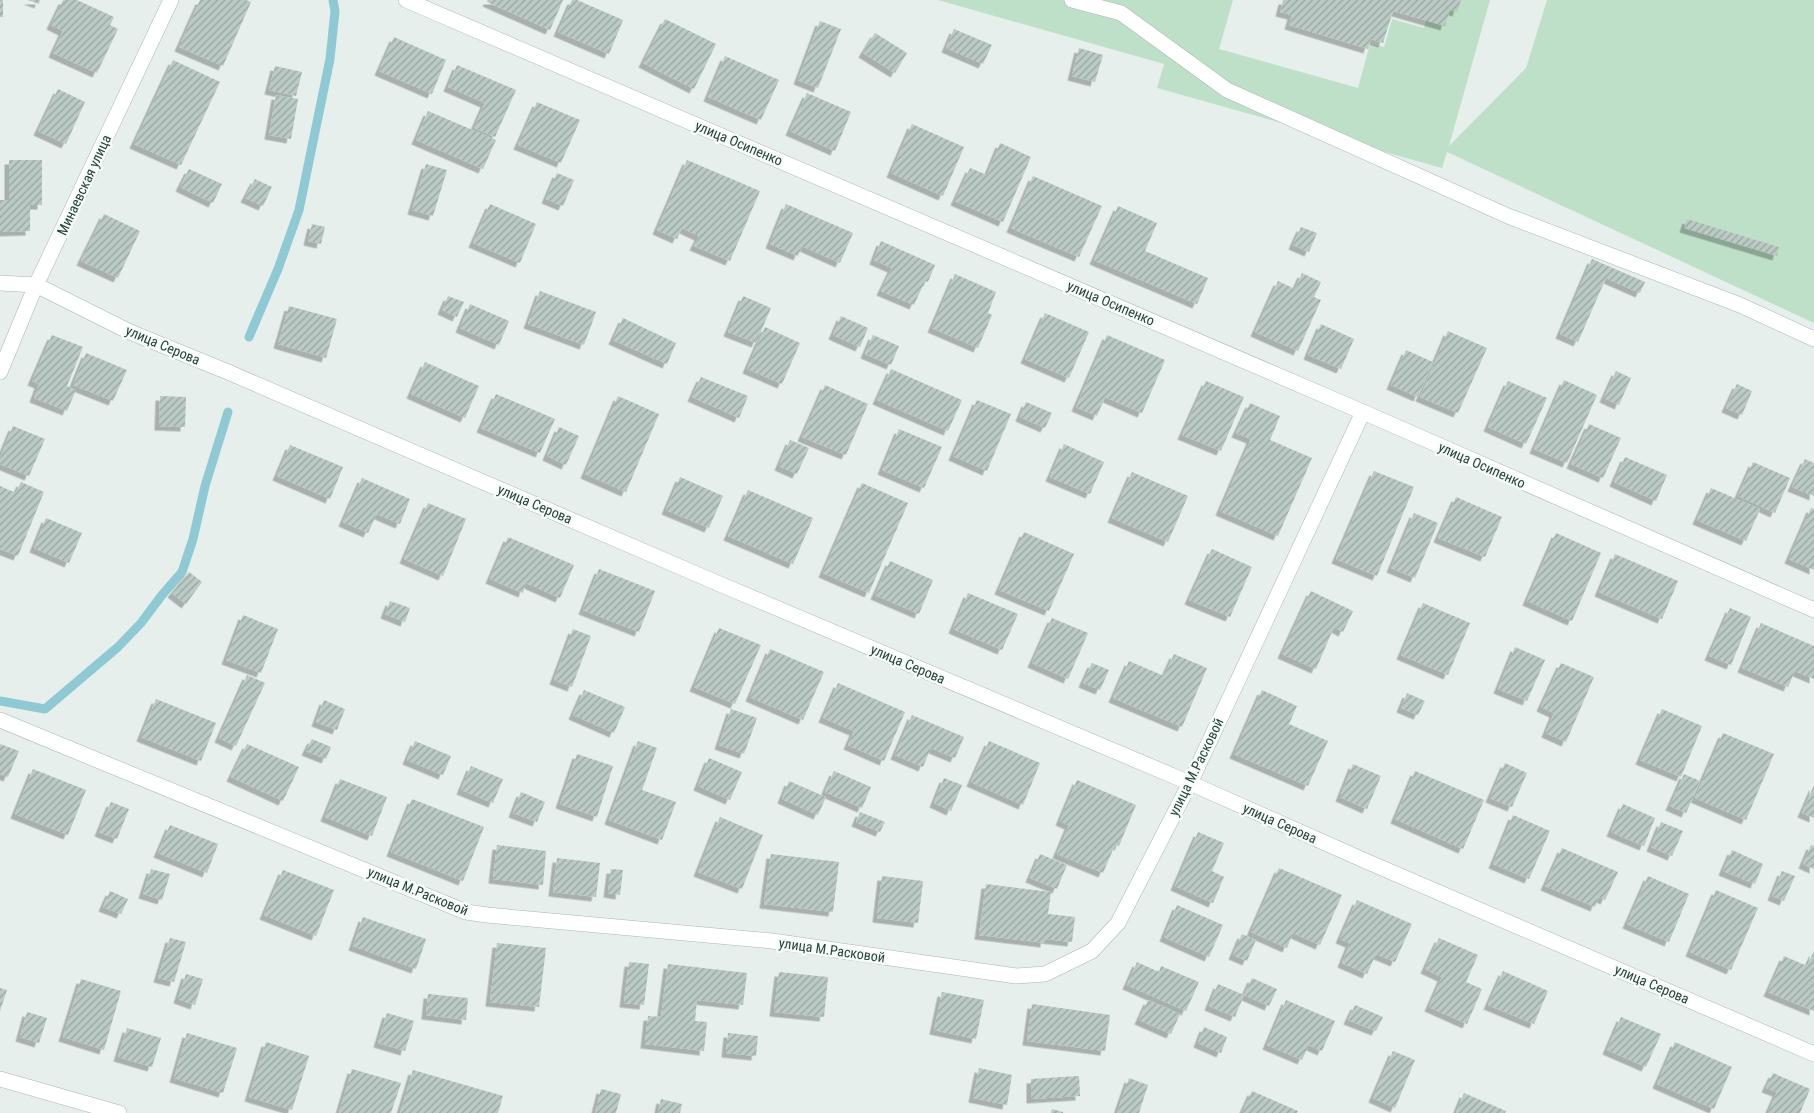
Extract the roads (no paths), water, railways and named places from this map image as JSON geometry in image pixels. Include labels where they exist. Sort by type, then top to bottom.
[{"type":"street","name":"Минаевская улица","points":[[0,372],[36,285],[171,0]]},
{"type":"street","name":"улица Осипенко","points":[[406,0],[1363,412],[1814,610]]},
{"type":"street","points":[[1072,0],[1121,14],[1226,90],[1508,216],[1740,305],[1814,338]]},
{"type":"street","name":"улица Серова","points":[[0,284],[36,285],[130,332],[228,372],[715,582],[1190,783],[1368,862],[1814,1054]]},
{"type":"street","name":"улица М.Расковой","points":[[0,720],[466,912],[487,916],[772,941],[1016,976],[1045,974],[1092,951],[1118,923],[1190,783],[1363,412]]},
{"type":"street","points":[[0,1079],[119,1113]]},
{"type":"waterway","points":[[249,337],[278,269],[299,210],[330,59],[335,11],[333,0]]},
{"type":"waterway","points":[[0,701],[45,709],[118,647],[141,623],[182,572],[193,539],[205,486],[228,412]]}]
